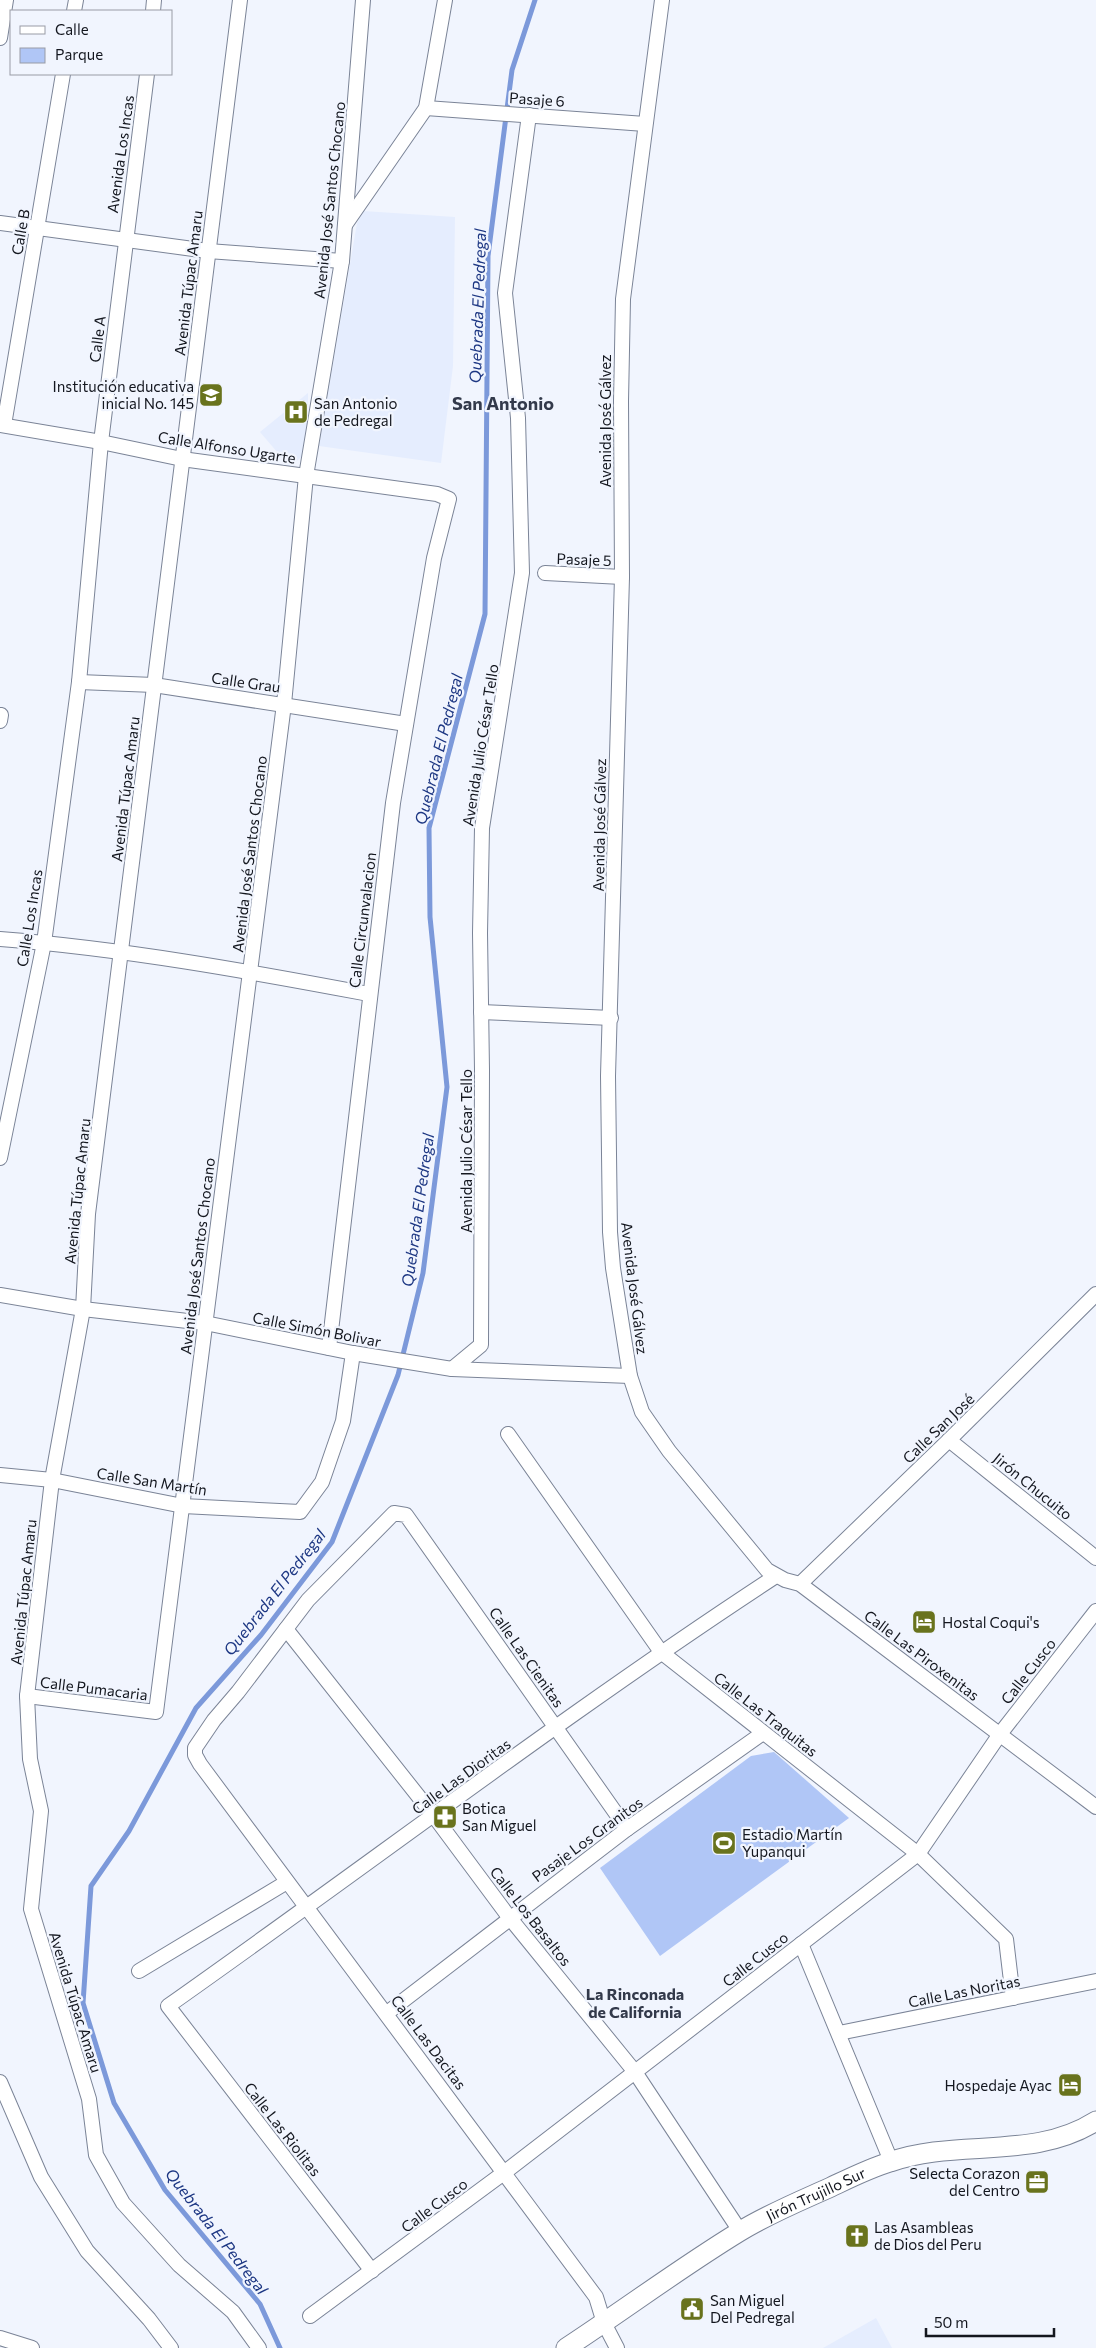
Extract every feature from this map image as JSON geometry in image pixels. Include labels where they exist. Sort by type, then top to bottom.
[{"type":"street","points":[[0,38],[6,0]]},
{"type":"street","name":"Avenida Túpac Amaru","points":[[240,0],[88,1214],[83,1309],[52,1480],[28,1696],[30,1760],[41,1811],[31,1908],[89,2100],[96,2155],[123,2203],[179,2265],[233,2312],[259,2348]]},
{"type":"street","name":"Avenida José Santos Chocano","points":[[156,1712],[284,704],[306,476],[342,261],[363,0]]},
{"type":"street","points":[[345,226],[426,108],[445,0]]},
{"type":"street","name":"Avenida José Gálvez","points":[[662,0],[622,317],[620,401],[622,576],[608,1076],[610,1232],[617,1301],[630,1376],[635,1395],[650,1427],[759,1563],[776,1576],[800,1584]]},
{"type":"street","name":"Calle B","points":[[2,425],[64,75]]},
{"type":"street","name":"Avenida Los Incas","points":[[125,239],[147,75]]},
{"type":"street","name":"Pasaje 6","points":[[426,108],[645,124]]},
{"type":"street","name":"Avenida Julio César Tello","points":[[452,1370],[481,1345],[482,828],[522,573],[518,418],[505,293],[529,115]]},
{"type":"street","points":[[0,223],[208,251],[342,261]]},
{"type":"street","name":"Calle A","points":[[80,682],[101,442],[125,239]]},
{"type":"street","name":"Calle Alfonso Ugarte","points":[[2,425],[101,442],[182,459],[437,494],[449,499]]},
{"type":"street","name":"Calle Circunvalacion","points":[[329,1348],[369,994],[393,803],[434,558],[449,499]]},
{"type":"street","name":"Pasaje 5","points":[[545,573],[622,576]]},
{"type":"street","name":"Calle Grau","points":[[80,682],[154,685],[406,724]]},
{"type":"street","name":"Calle Los Incas","points":[[0,1158],[44,943],[80,682]]},
{"type":"street","points":[[0,940],[121,951],[250,971],[369,994]]},
{"type":"street","points":[[482,1012],[611,1018]]},
{"type":"street","name":"Calle San José","points":[[800,1584],[1096,1294]]},
{"type":"street","name":"Calle Simón Bolivar","points":[[0,1295],[83,1309],[205,1323],[354,1354],[452,1370],[630,1376]]},
{"type":"street","name":"Calle San Martín","points":[[0,1475],[52,1480],[183,1506],[300,1512],[322,1482],[343,1421],[354,1354]]},
{"type":"street","name":"Calle Las Traquitas","points":[[508,1434],[661,1652],[918,1854],[1006,1940],[1013,1998]]},
{"type":"street","name":"Jirón Chucuito","points":[[949,1440],[1096,1558]]},
{"type":"street","name":"Calle Las Cienitas","points":[[286,1629],[308,1600],[394,1513],[406,1515],[627,1828]]},
{"type":"street","name":"Calle Las Dioritas","points":[[168,2006],[308,1908],[661,1652],[776,1576]]},
{"type":"street","name":"Calle Las Piroxenitas","points":[[800,1584],[1096,1807]]},
{"type":"street","name":"Calle Cusco","points":[[310,2316],[505,2172],[918,1854],[1000,1734],[1096,1611]]},
{"type":"street","name":"Calle Las Dacitas","points":[[286,1629],[214,1720],[195,1748],[195,1755],[287,1882],[505,2172],[596,2298],[604,2323],[617,2348]]},
{"type":"street","name":"Calle Los Basaltos","points":[[286,1629],[434,1816],[509,1917],[635,2072],[740,2231]]},
{"type":"street","name":"Calle Pumacaria","points":[[28,1696],[156,1712]]},
{"type":"street","name":"Pasaje Los Granitos","points":[[387,2013],[509,1917],[627,1828],[764,1733]]},
{"type":"street","points":[[139,1971],[287,1882]]},
{"type":"street","points":[[801,1944],[891,2161]]},
{"type":"street","name":"Calle Las Noritas","points":[[839,2033],[1096,1981]]},
{"type":"street","name":"Calle Las Riolitas","points":[[168,2006],[372,2271]]},
{"type":"street","points":[[0,2082],[41,2177],[87,2251],[149,2319],[171,2348]]},
{"type":"street","name":"Jirón Trujillo Sur","points":[[566,2348],[740,2231],[788,2206],[891,2161],[936,2152],[1035,2144],[1072,2134],[1096,2121]]},
{"type":"street","points":[[0,2338],[32,2348]]},
{"type":"shaded area","points":[[363,211],[455,217],[453,366],[441,463],[319,446],[357,223]]},
{"type":"shaded area","name":"San Antonio de Pedregal","points":[[308,393],[308,451],[290,467],[260,432]]},
{"type":"shaded area","points":[[876,2318],[892,2348],[823,2348]]},
{"type":"green space","name":"Estadio Martín Yupanqui","points":[[774,1752],[849,1818],[660,1956],[600,1868],[751,1756]]},
{"type":"waterway","name":"Quebrada El Pedregal","points":[[280,2348],[260,2304],[165,2190],[114,2103],[83,2003],[91,1886],[129,1831],[196,1708],[261,1635],[332,1542],[398,1375],[423,1273],[447,1087],[430,917],[429,828],[485,614],[488,256],[512,70],[535,0]]},
{"type":"place","name":"Institución educativa inicial No. 145","points":[[211,395]]},
{"type":"place","name":"San Antonio de Pedregal","points":[[296,412]]},
{"type":"place","name":"Hostal Coqui's","points":[[924,1622]]},
{"type":"place","name":"Botica San Miguel","points":[[445,1817]]},
{"type":"place","name":"Estadio Martín Yupanqui","points":[[724,1843]]},
{"type":"place","name":"Hospedaje Ayac","points":[[1070,2085]]},
{"type":"place","name":"Selecta Corazon del Centro","points":[[1037,2182]]},
{"type":"place","name":"Las Asambleas de Dios del Peru","points":[[857,2236]]},
{"type":"place","name":"San Miguel Del Pedregal","points":[[692,2309]]},
{"type":"district","name":"San Antonio","points":[[503,403]]},
{"type":"district","name":"La Rinconada de California","points":[[635,2002]]}]
